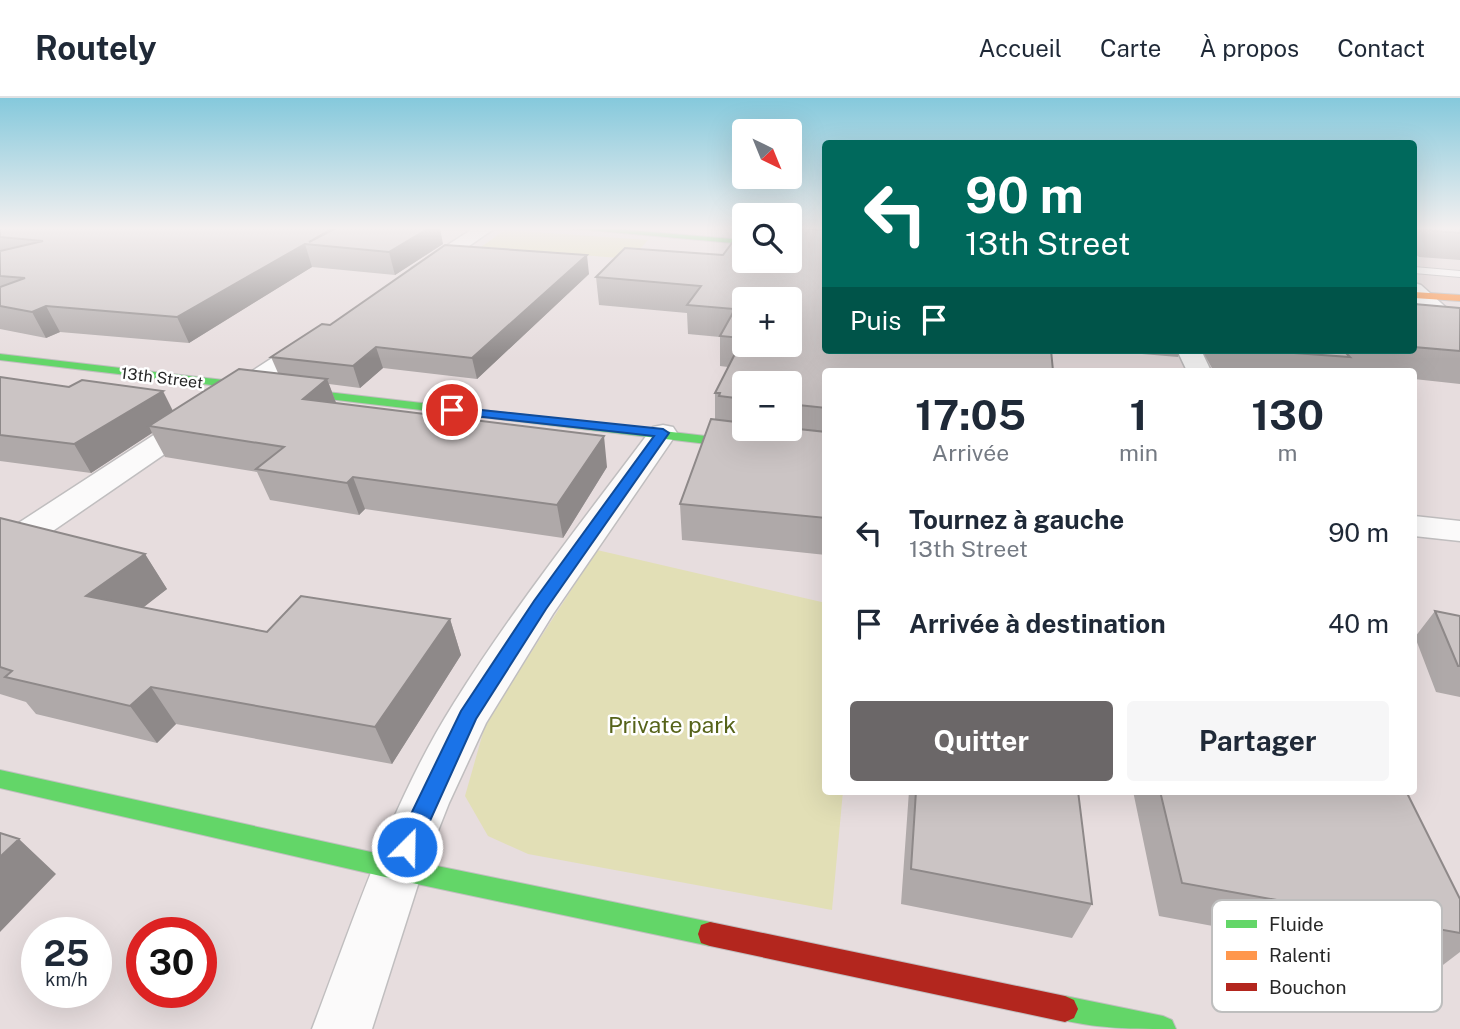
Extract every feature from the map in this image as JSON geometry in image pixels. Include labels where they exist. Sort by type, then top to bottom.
[{"type":"street","points":[[393,289],[420,271]]},
{"type":"street","points":[[1429,304],[1460,298]]},
{"type":"street","points":[[1429,304],[1460,332]]},
{"type":"street","points":[[0,551],[335,327]]},
{"type":"street","name":"13th Street","points":[[0,357],[241,388],[663,433],[822,453]]},
{"type":"street","points":[[342,1029],[397,869],[425,803],[468,716],[540,605],[663,433]]},
{"type":"street","points":[[1417,526],[1460,531]]},
{"type":"street","points":[[0,779],[397,869],[1163,1029]]},
{"type":"lane","points":[[1431,271],[1460,274]]},
{"type":"green space","name":"Private park","points":[[597,550],[822,602],[822,795],[843,795],[832,910],[528,854],[488,836],[465,796],[486,722]]},
{"type":"building","points":[[0,271],[257,271],[177,317],[46,306],[32,312],[0,306],[0,287],[25,278],[0,276]]},
{"type":"building","points":[[407,271],[569,271],[472,358],[376,347],[353,366],[271,357],[322,324],[330,325]]},
{"type":"building","points":[[602,271],[822,271],[822,354],[1051,354],[1053,368],[822,368],[822,408],[802,405],[802,371],[732,371],[732,398],[719,396],[720,393],[715,393],[733,357],[802,357],[802,287],[732,287],[732,309],[687,305],[701,286],[596,277]]},
{"type":"building","points":[[1417,304],[1460,308],[1460,351],[1417,347]]},
{"type":"building","points":[[732,314],[732,337],[720,336]]},
{"type":"building","points":[[1308,354],[1347,354],[1350,357]]},
{"type":"building","points":[[239,369],[327,379],[303,399],[604,436],[557,505],[353,477],[347,483],[256,469],[284,447],[149,426]]},
{"type":"building","points":[[0,377],[69,387],[82,380],[163,391],[74,444],[0,435]]},
{"type":"building","points":[[711,419],[732,422],[732,441],[802,441],[802,429],[822,432],[822,518],[680,504]]},
{"type":"building","points":[[0,518],[145,554],[86,596],[267,632],[301,596],[450,619],[375,727],[151,687],[130,706],[5,677],[12,671],[0,667]]},
{"type":"building","points":[[1435,611],[1460,616],[1460,666],[1458,666]]},
{"type":"building","points":[[916,795],[1078,795],[1092,904],[911,869]]},
{"type":"building","points":[[1161,795],[1408,795],[1460,899],[1460,933],[1442,930],[1442,900],[1277,900],[1182,883]]},
{"type":"building","points":[[0,833],[19,839],[0,857]]},
{"type":"traffic: fast","points":[[0,357],[822,454]]},
{"type":"traffic: fast","points":[[0,779],[398,869],[710,934]]},
{"type":"traffic: fast","points":[[1065,1009],[1163,1029]]},
{"type":"traffic: slow","points":[[1417,295],[1460,298]]},
{"type":"traffic: jam","points":[[710,934],[1065,1009]]},
{"type":"route","points":[[407,847],[425,803],[468,716],[540,605],[663,433],[452,410]]}]
